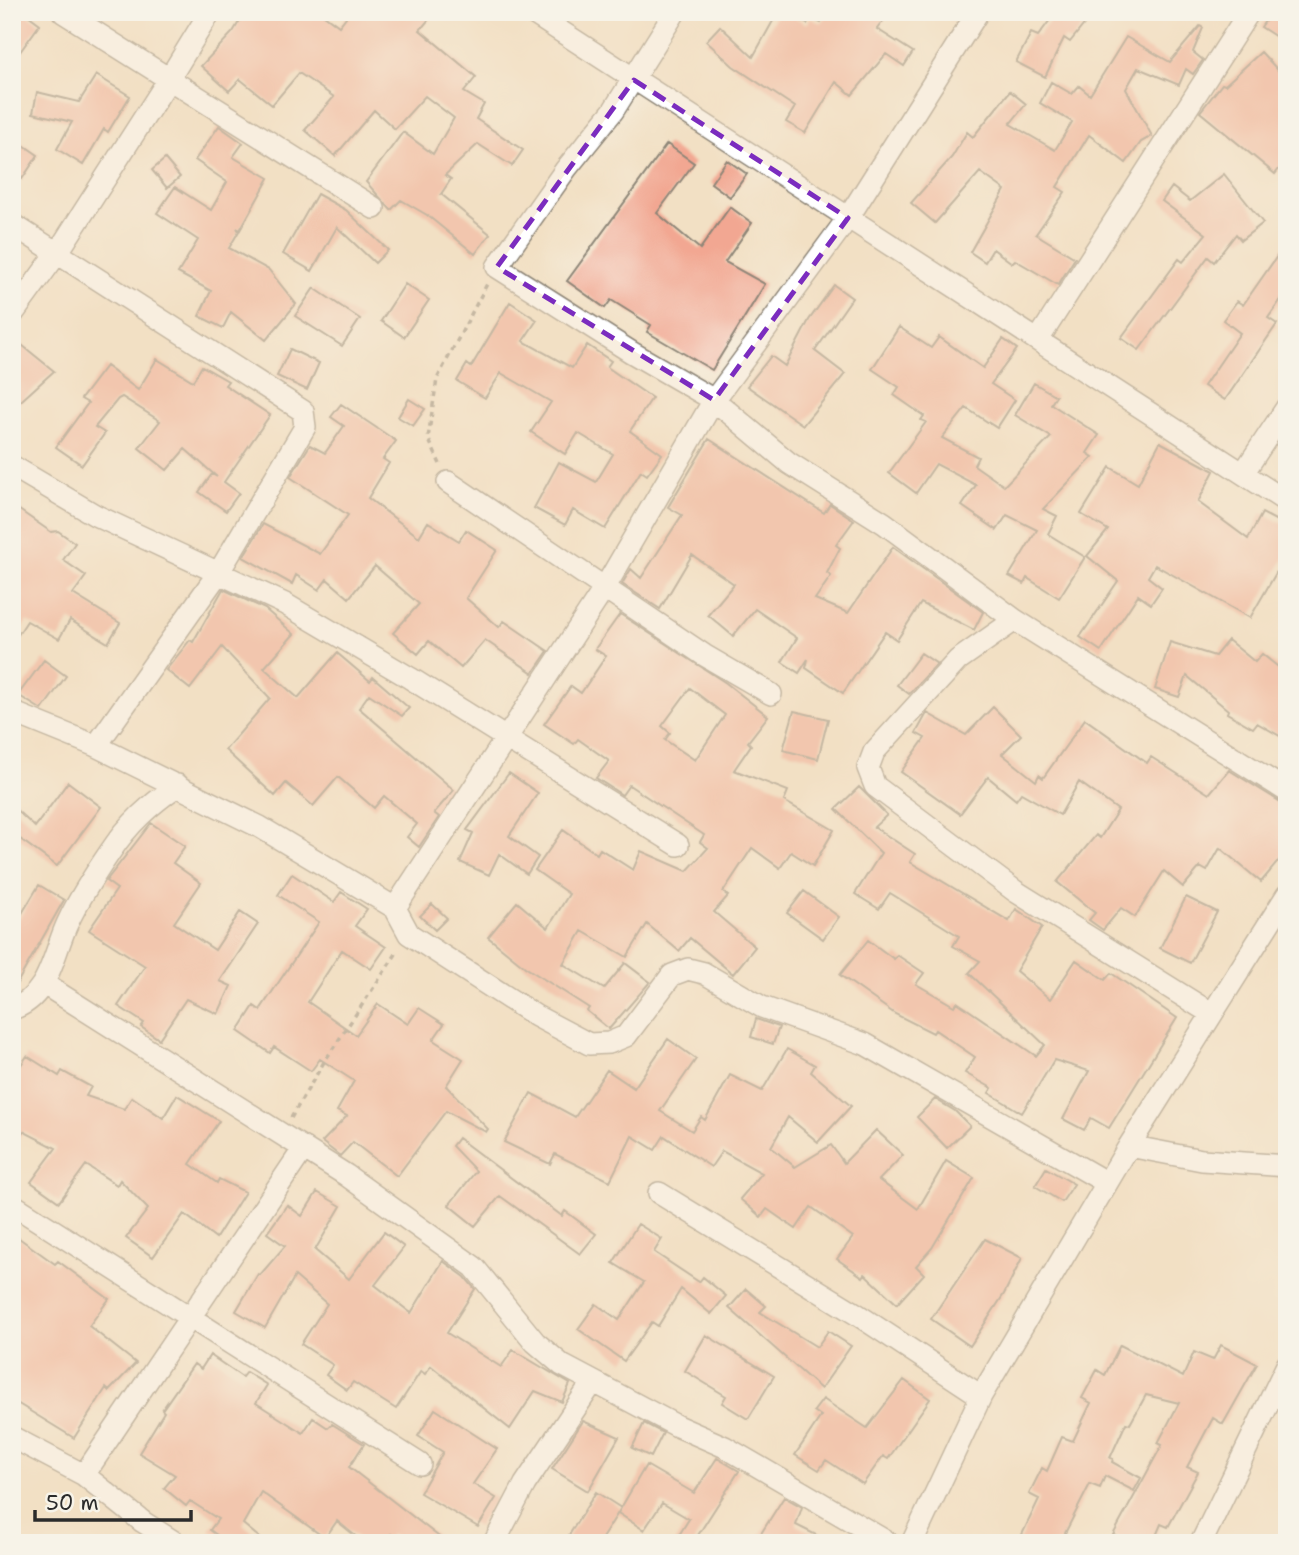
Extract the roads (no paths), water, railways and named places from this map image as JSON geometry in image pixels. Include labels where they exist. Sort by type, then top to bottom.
[{"type":"street","points":[[63,12],[374,208]]},
{"type":"street","points":[[12,315],[58,252],[210,12]]},
{"type":"street","points":[[531,12],[1287,502]]},
{"type":"street","points":[[675,12],[634,80],[497,267],[631,352],[714,400],[789,463],[884,523],[1015,620],[1287,791]]},
{"type":"street","points":[[395,908],[604,589],[714,400],[848,218],[978,12]]},
{"type":"street","points":[[1038,340],[1250,12]]},
{"type":"street","points":[[12,224],[303,411],[305,427],[219,572],[96,746]]},
{"type":"street","points":[[1244,472],[1287,407]]},
{"type":"street","points":[[12,466],[95,515],[285,604],[410,678],[678,845]]},
{"type":"street","points":[[447,482],[704,655],[771,694]]},
{"type":"street","points":[[1015,620],[958,660],[874,752],[868,768],[874,786],[1015,891],[1212,1014]]},
{"type":"street","points":[[12,712],[96,746],[260,827],[395,908],[410,934],[536,1016],[589,1044],[609,1043],[626,1036],[671,975],[688,969],[704,973],[762,1007],[865,1044],[1107,1183]]},
{"type":"street","points":[[12,1009],[23,1005],[44,984],[68,921],[111,851],[141,812],[178,785]]},
{"type":"street","points":[[912,1543],[981,1396],[1129,1146],[1287,895]]},
{"type":"street","points":[[44,984],[346,1175],[474,1268],[535,1342],[562,1365],[677,1426],[726,1447],[889,1543]]},
{"type":"street","points":[[1129,1146],[1202,1160],[1287,1166]]},
{"type":"street","points":[[84,1475],[304,1148]]},
{"type":"street","points":[[659,1193],[858,1315],[981,1396]]},
{"type":"street","points":[[12,1204],[420,1464]]},
{"type":"street","points":[[1201,1543],[1286,1369]]},
{"type":"street","points":[[494,1543],[525,1484],[593,1382]]},
{"type":"street","points":[[12,1437],[84,1475],[143,1522],[176,1543]]}]
